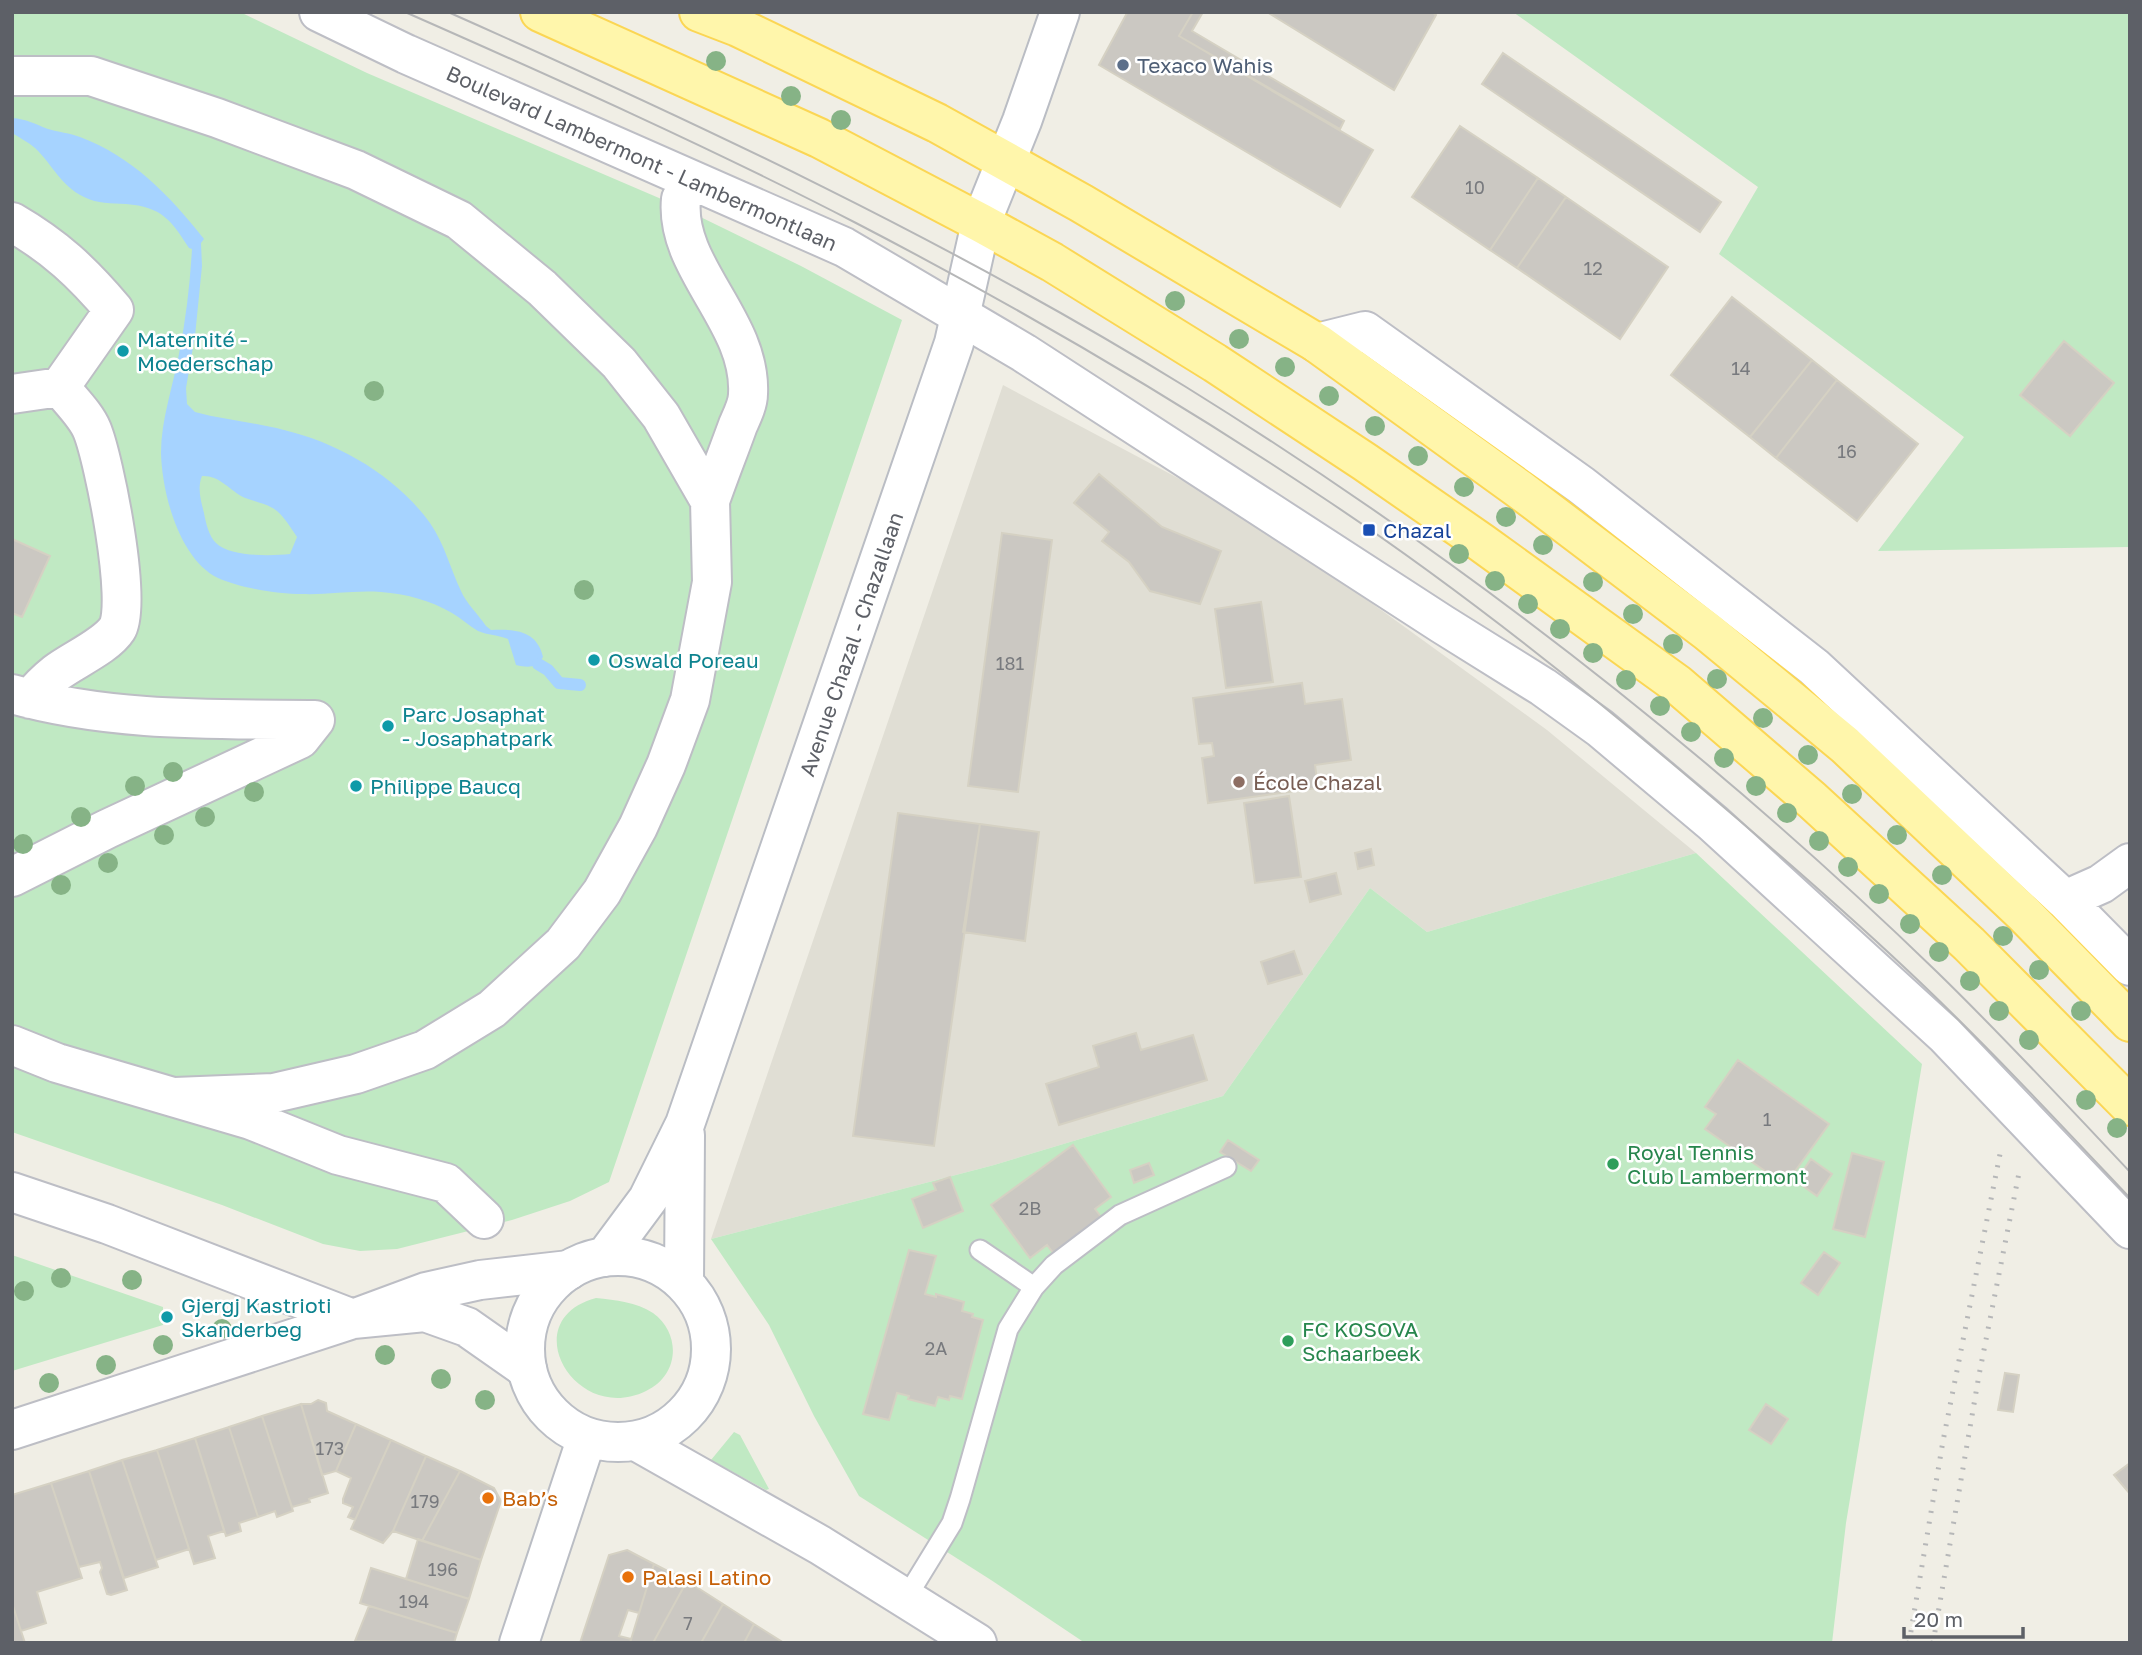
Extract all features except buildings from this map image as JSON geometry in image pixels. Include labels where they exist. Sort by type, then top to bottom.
[{"type":"main road","points":[[540,12],[819,138],[1052,262],[1215,363],[1482,542],[1677,684],[1812,800],[1969,944],[2130,1106]]},
{"type":"main road","points":[[699,12],[738,27],[867,88],[1006,162],[1081,203],[1317,343],[1519,489],[1674,606],[1845,745],[2024,914],[2130,1022]]},
{"type":"street","name":"Boulevard Lambermont - Lambermontlaan","points":[[319,12],[407,54],[844,247],[1024,353],[1543,687],[1600,728],[1713,823],[1945,1035],[2130,1229]]},
{"type":"street","name":"Avenue Chazal - Chazallaan","points":[[605,1257],[648,1199],[685,1124],[954,343],[981,223],[1060,12]]},
{"type":"street","points":[[12,76],[91,76],[216,118],[356,170],[459,220],[542,288],[619,363],[661,416],[710,501]]},
{"type":"street","points":[[175,1097],[274,1093],[356,1074],[425,1050],[492,1009],[563,944],[602,892],[638,827],[666,765],[690,700],[712,582],[710,501],[748,395],[737,335],[699,268],[681,227],[681,199]]},
{"type":"street","points":[[12,222],[61,253],[114,310],[60,387],[12,394]]},
{"type":"street","points":[[1317,343],[1365,331],[1581,485],[1814,667],[2065,901],[2130,966]]},
{"type":"street","points":[[21,697],[106,640],[117,629],[122,616],[121,579],[105,474],[91,428],[60,387]]},
{"type":"street","points":[[12,877],[107,829],[300,739],[315,720],[124,715],[21,697]]},
{"type":"street","points":[[2065,901],[2101,884],[2130,863]]},
{"type":"street","points":[[12,1045],[57,1063],[251,1120],[338,1155],[446,1183],[484,1219]]},
{"type":"street","name":"Avenue Chazal - Chazallaan","points":[[684,1283],[685,1124]]},
{"type":"street","points":[[12,1192],[107,1224],[353,1319],[425,1312],[467,1327],[527,1369]]},
{"type":"street","points":[[605,1257],[633,1258],[661,1266],[684,1283],[706,1318],[710,1341],[709,1365],[704,1387],[688,1411],[667,1429],[635,1441],[604,1442],[587,1437],[559,1422],[539,1398],[527,1369],[525,1347],[528,1324],[551,1284],[569,1270],[605,1257]]},
{"type":"street","points":[[12,1430],[353,1319],[426,1292],[480,1280],[569,1270]]},
{"type":"street","points":[[519,1643],[587,1437]]},
{"type":"street","points":[[635,1441],[820,1545],[977,1643]]},
{"type":"lane","points":[[906,1598],[951,1523],[1008,1329],[1034,1287],[1054,1265],[1120,1214],[1226,1167]]},
{"type":"lane","points":[[980,1250],[1034,1287]]},
{"type":"shaded area","name":"École Chazal","points":[[1003,385],[1223,502],[1359,594],[1547,730],[1696,853],[1427,932],[1370,888],[1223,1096],[994,1165],[711,1239]]},
{"type":"green space","name":"Parc Josaphat - Josaphatpark","points":[[12,12],[240,12],[367,73],[680,207],[801,266],[902,320],[609,1182],[570,1201],[512,1220],[397,1249],[360,1251],[323,1244],[222,1205],[12,1132]]},
{"type":"green space","points":[[1513,12],[2130,12],[2129,547],[1878,551],[1964,437],[1719,254],[1758,187]]},
{"type":"green space","points":[[1696,853],[1922,1064],[1846,1523],[1832,1643],[1085,1643],[859,1496],[814,1416],[769,1325],[711,1239],[994,1165],[1223,1096],[1370,888],[1427,932]]},
{"type":"green space","points":[[12,1255],[163,1307],[163,1325],[12,1371]]},
{"type":"green space","points":[[596,1298],[640,1306],[653,1313],[669,1332],[673,1354],[670,1365],[657,1384],[646,1391],[620,1398],[597,1394],[577,1383],[564,1366],[557,1346],[559,1327],[572,1310]]},
{"type":"green space","points":[[734,1432],[740,1435],[769,1489],[766,1490],[711,1460]]},
{"type":"water","points":[[12,118],[99,145],[149,179],[204,239],[201,243],[202,266],[195,336],[186,388],[187,404],[195,412],[273,427],[325,443],[383,476],[401,490],[430,523],[444,548],[463,595],[486,626],[491,630],[516,631],[530,636],[536,641],[543,657],[538,663],[525,667],[516,665],[508,639],[478,631],[444,608],[418,598],[381,592],[271,592],[227,582],[204,569],[183,541],[175,523],[165,487],[161,453],[165,416],[184,328],[192,249],[171,223],[157,212],[138,206],[94,201],[76,192],[35,148],[12,133]],"holes":[[[202,476],[208,476],[241,496],[277,511],[297,537],[290,554],[241,553],[222,548],[216,543],[208,530],[200,494]]]},
{"type":"waterway","points":[[538,664],[548,670],[559,683],[580,685]]},
{"type":"tram line","points":[[405,12],[689,141],[916,255],[1151,388],[1265,460],[1418,563],[1558,669],[1810,881],[1949,1011],[2130,1198]]},
{"type":"tram line","points":[[448,12],[637,97],[823,187],[1007,283],[1186,387],[1385,518],[1576,659],[1760,810],[1936,971],[2130,1172]]},
{"type":"railway","points":[[1909,1643],[1943,1441],[2001,1149]]},
{"type":"railway","points":[[1933,1643],[1979,1375],[2019,1173]]},
{"type":"place","name":"Texaco Wahis","points":[[1123,65]]},
{"type":"place","name":"Maternité - Moederschap","points":[[123,351]]},
{"type":"place","name":"Chazal","points":[[1369,530]]},
{"type":"place","name":"Oswald Poreau","points":[[594,660]]},
{"type":"place","name":"Parc Josaphat - Josaphatpark","points":[[388,726]]},
{"type":"place","name":"École Chazal","points":[[1239,782]]},
{"type":"place","name":"Philippe Baucq","points":[[356,786]]},
{"type":"place","name":"Royal Tennis Club Lambermont","points":[[1613,1164]]},
{"type":"place","name":"Gjergj Kastrioti Skanderbeg","points":[[167,1317]]},
{"type":"place","name":"FC KOSOVA Schaarbeek","points":[[1288,1341]]},
{"type":"place","name":"Bab’s","points":[[488,1498]]},
{"type":"place","name":"Palasi Latino","points":[[628,1577]]}]
